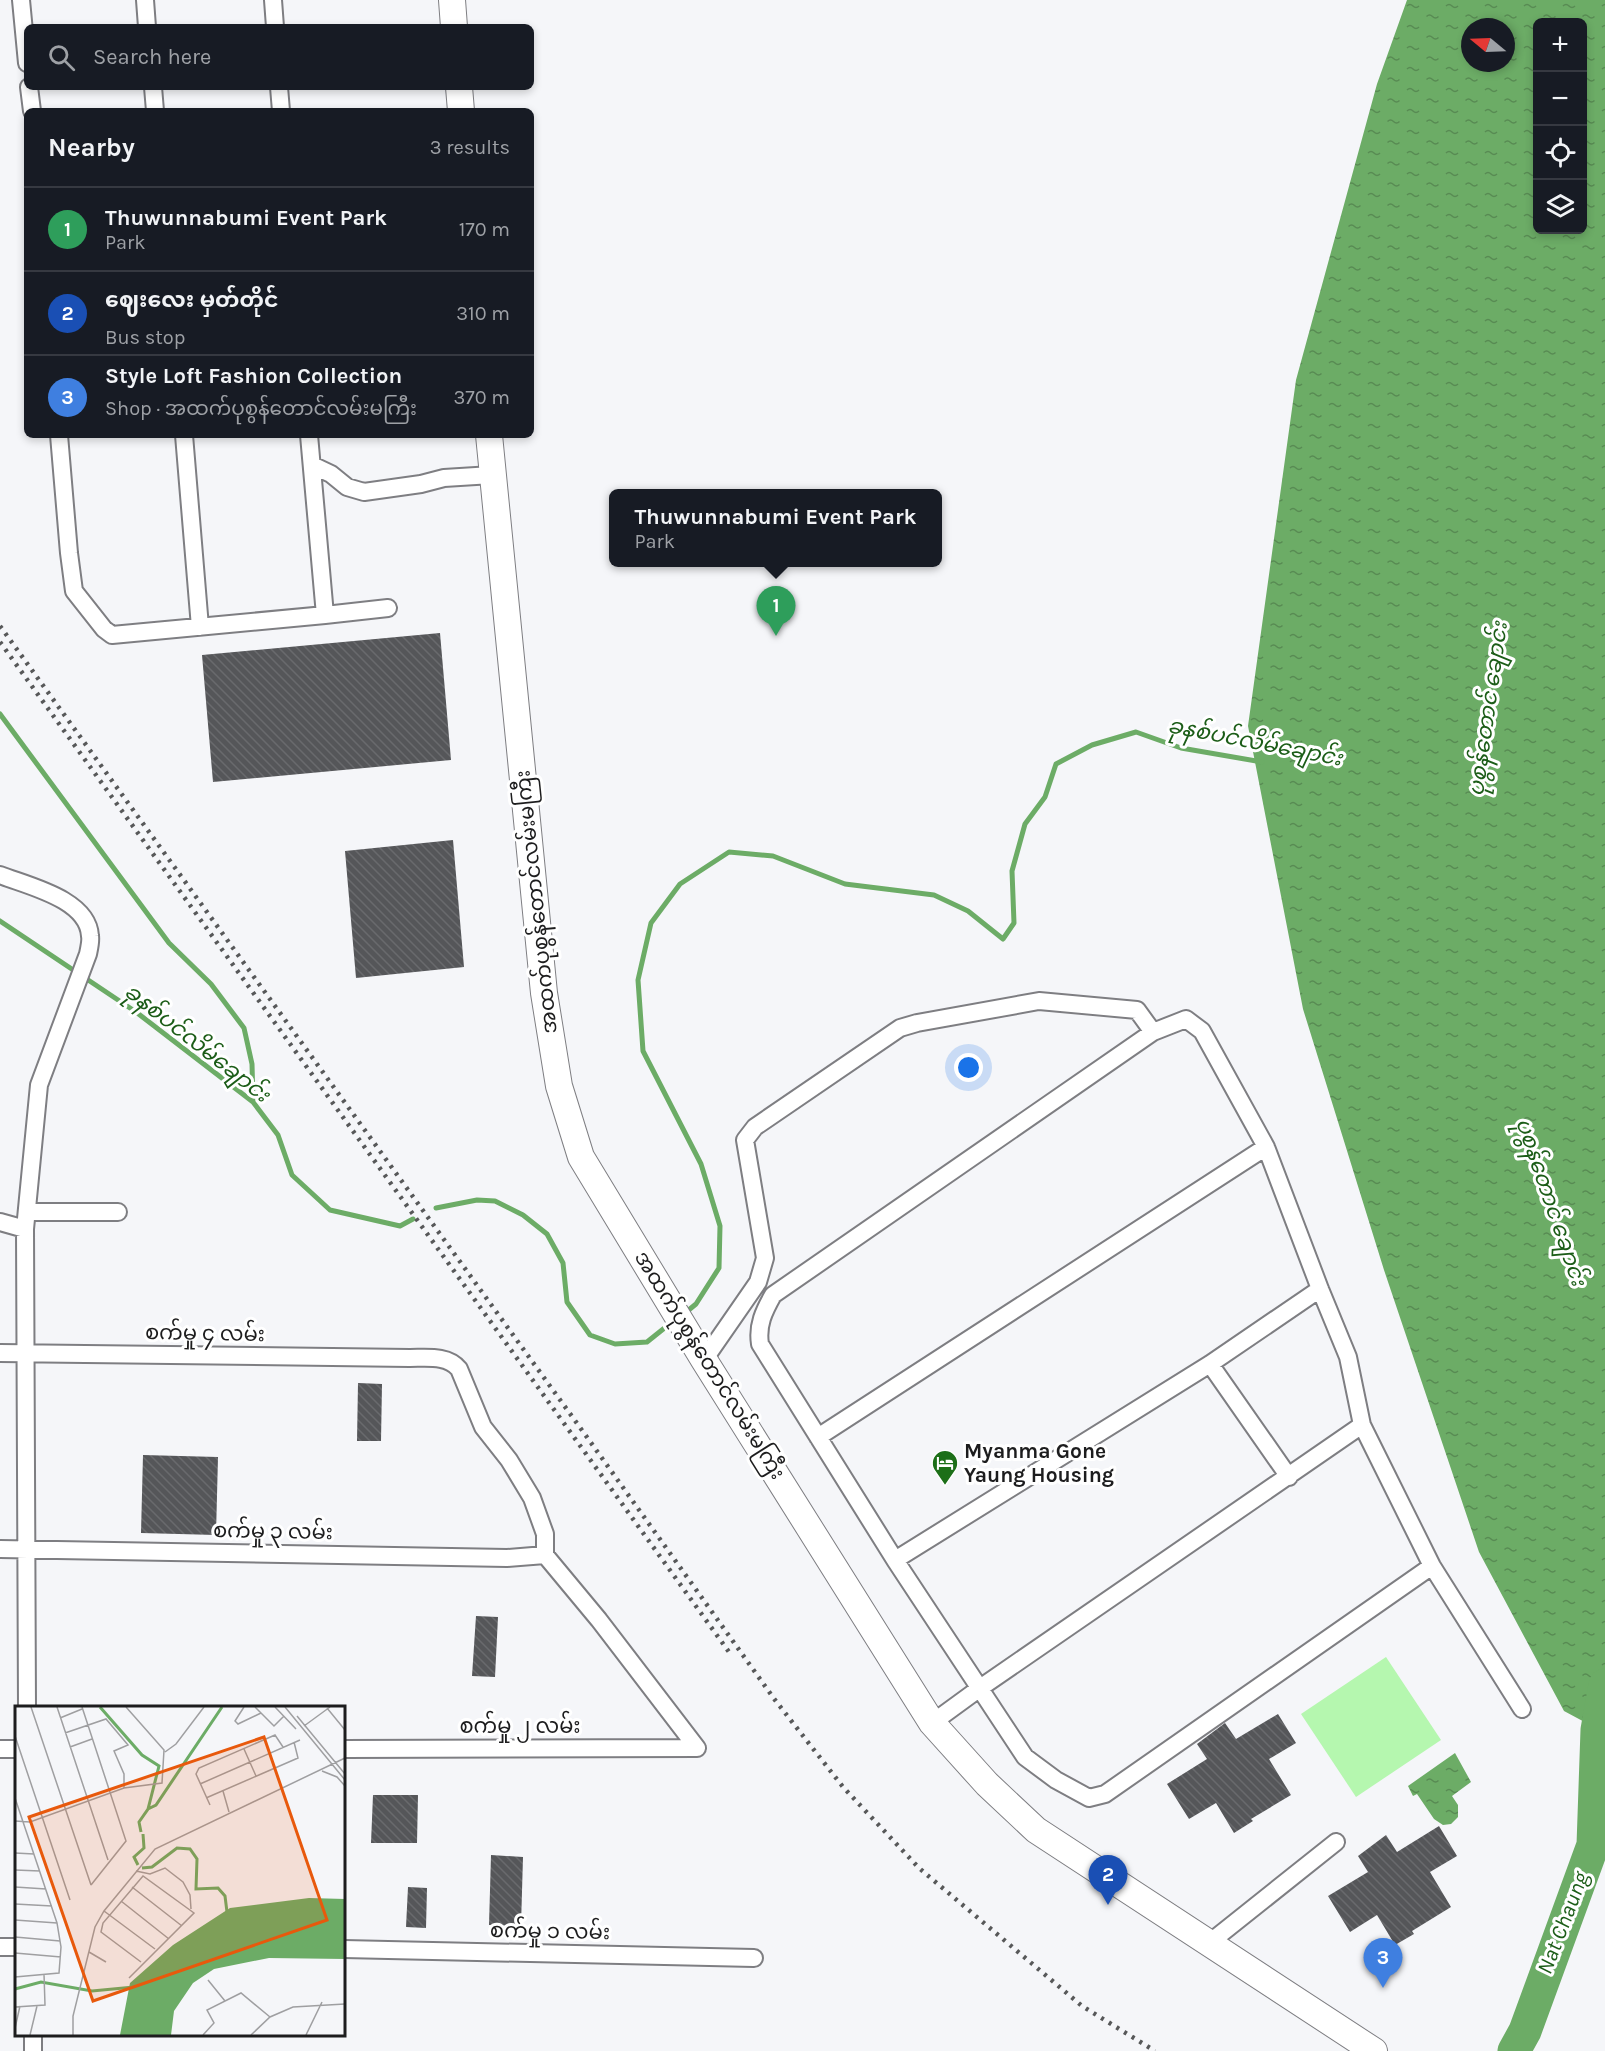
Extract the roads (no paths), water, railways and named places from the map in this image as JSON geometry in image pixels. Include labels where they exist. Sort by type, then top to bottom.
[{"type":"main road","points":[[452,0],[454,24]]},
{"type":"main road","points":[[459,90],[461,108]]},
{"type":"main road","name":"အထက်ပုစွန်တောင်လမ်းမကြီး","points":[[489,438],[544,993],[559,1086],[581,1157],[704,1360],[932,1723],[987,1784],[1036,1830],[1374,2051]]},
{"type":"street","points":[[21,0],[24,32]]},
{"type":"street","points":[[145,0],[147,24]]},
{"type":"street","points":[[273,0],[275,24]]},
{"type":"street","points":[[29,90],[32,108]]},
{"type":"street","points":[[153,90],[155,108]]},
{"type":"street","points":[[279,90],[281,108]]},
{"type":"street","points":[[59,438],[74,591],[104,629],[112,634],[388,608]]},
{"type":"street","points":[[184,438],[200,627]]},
{"type":"street","points":[[309,438],[326,615]]},
{"type":"street","points":[[312,465],[331,474],[348,487],[364,492],[422,484],[444,478],[492,475]]},
{"type":"street","points":[[0,875],[59,898],[73,906],[85,919],[90,935],[88,954],[39,1085],[26,1221],[27,1706]]},
{"type":"street","points":[[704,1360],[758,1282],[765,1258],[745,1140],[755,1127],[900,1028],[917,1023],[1039,1001],[1137,1010],[1153,1032]]},
{"type":"street","points":[[1432,1566],[1105,1794],[1089,1797],[1056,1780],[1025,1756],[895,1560],[760,1344],[758,1331],[760,1322],[773,1295],[1153,1032],[1186,1019],[1202,1031],[1266,1147],[1348,1357],[1362,1425],[1432,1566],[1522,1709]]},
{"type":"street","points":[[818,1437],[1266,1147]]},
{"type":"street","points":[[0,1221],[26,1221],[118,1212]]},
{"type":"street","points":[[895,1560],[1210,1364],[1320,1289]]},
{"type":"street","name":"စက်မှု ၄ လမ်း","points":[[0,1353],[448,1360],[459,1369],[483,1427],[509,1460],[532,1498],[545,1534],[545,1555]]},
{"type":"street","points":[[1210,1364],[1289,1477]]},
{"type":"street","points":[[932,1723],[1362,1425]]},
{"type":"street","name":"စက်မှု ၃ လမ်း","points":[[0,1549],[507,1557],[545,1555]]},
{"type":"street","name":"စက်မှု ၂ လမ်း","points":[[345,1749],[697,1748],[599,1620],[545,1555]]},
{"type":"street","points":[[1208,1944],[1336,1842]]},
{"type":"street","name":"စက်မှု ၁ လမ်း","points":[[345,1949],[754,1958]]},
{"type":"water","name":"ပုစွန်တောင် ချောင်း","points":[[1407,0],[1605,0],[1605,1733],[1564,1711],[1479,1552],[1384,1270],[1303,1009],[1248,726],[1296,380],[1377,84]]},
{"type":"water","points":[[1455,1753],[1471,1782],[1452,1796],[1458,1805],[1458,1817],[1451,1824],[1443,1825],[1434,1819],[1417,1794],[1413,1796],[1408,1786]]},
{"type":"waterway","points":[[0,714],[169,943],[211,984],[244,1028],[252,1064],[253,1101]]},
{"type":"waterway","name":"ခုနစ်ပင်လိမ်ချောင်း","points":[[685,1313],[696,1304],[719,1268],[720,1226],[701,1164],[643,1051],[638,980],[651,923],[680,884],[729,852],[773,856],[845,884],[934,895],[968,911],[1003,939],[1014,923],[1012,871],[1025,824],[1045,797],[1056,764],[1092,745],[1136,732],[1181,748],[1262,762]]},
{"type":"waterway","name":"ခုနစ်ပင်လိမ်ချောင်း","points":[[0,921],[136,1012],[253,1102],[278,1135],[292,1175],[330,1210],[400,1226],[413,1219]]},
{"type":"waterway","name":"ခုနစ်ပင်လိမ်ချောင်း","points":[[436,1208],[477,1200],[495,1201],[523,1215],[547,1234],[563,1263],[567,1302],[590,1335],[615,1344],[647,1342],[672,1322]]},
{"type":"waterway","name":"Nat Chaung","points":[[1514,2051],[1525,2031],[1593,1845],[1597,1730],[1605,1685]]},
{"type":"railway","points":[[0,626],[775,1700],[843,1787],[919,1868],[1082,2006],[1155,2051]]},
{"type":"railway","points":[[0,642],[729,1652]]},
{"type":"place","name":"Thuwunnabumi Event Park","points":[[776,636]]},
{"type":"place","name":"Myanma Gone Yaung Housing","points":[[945,1486]]},
{"type":"place","name":"ဈေးလေး မှတ်တိုင်","points":[[1108,1905]]},
{"type":"place","name":"Style Loft Fashion Collection","points":[[1383,1988]]}]
